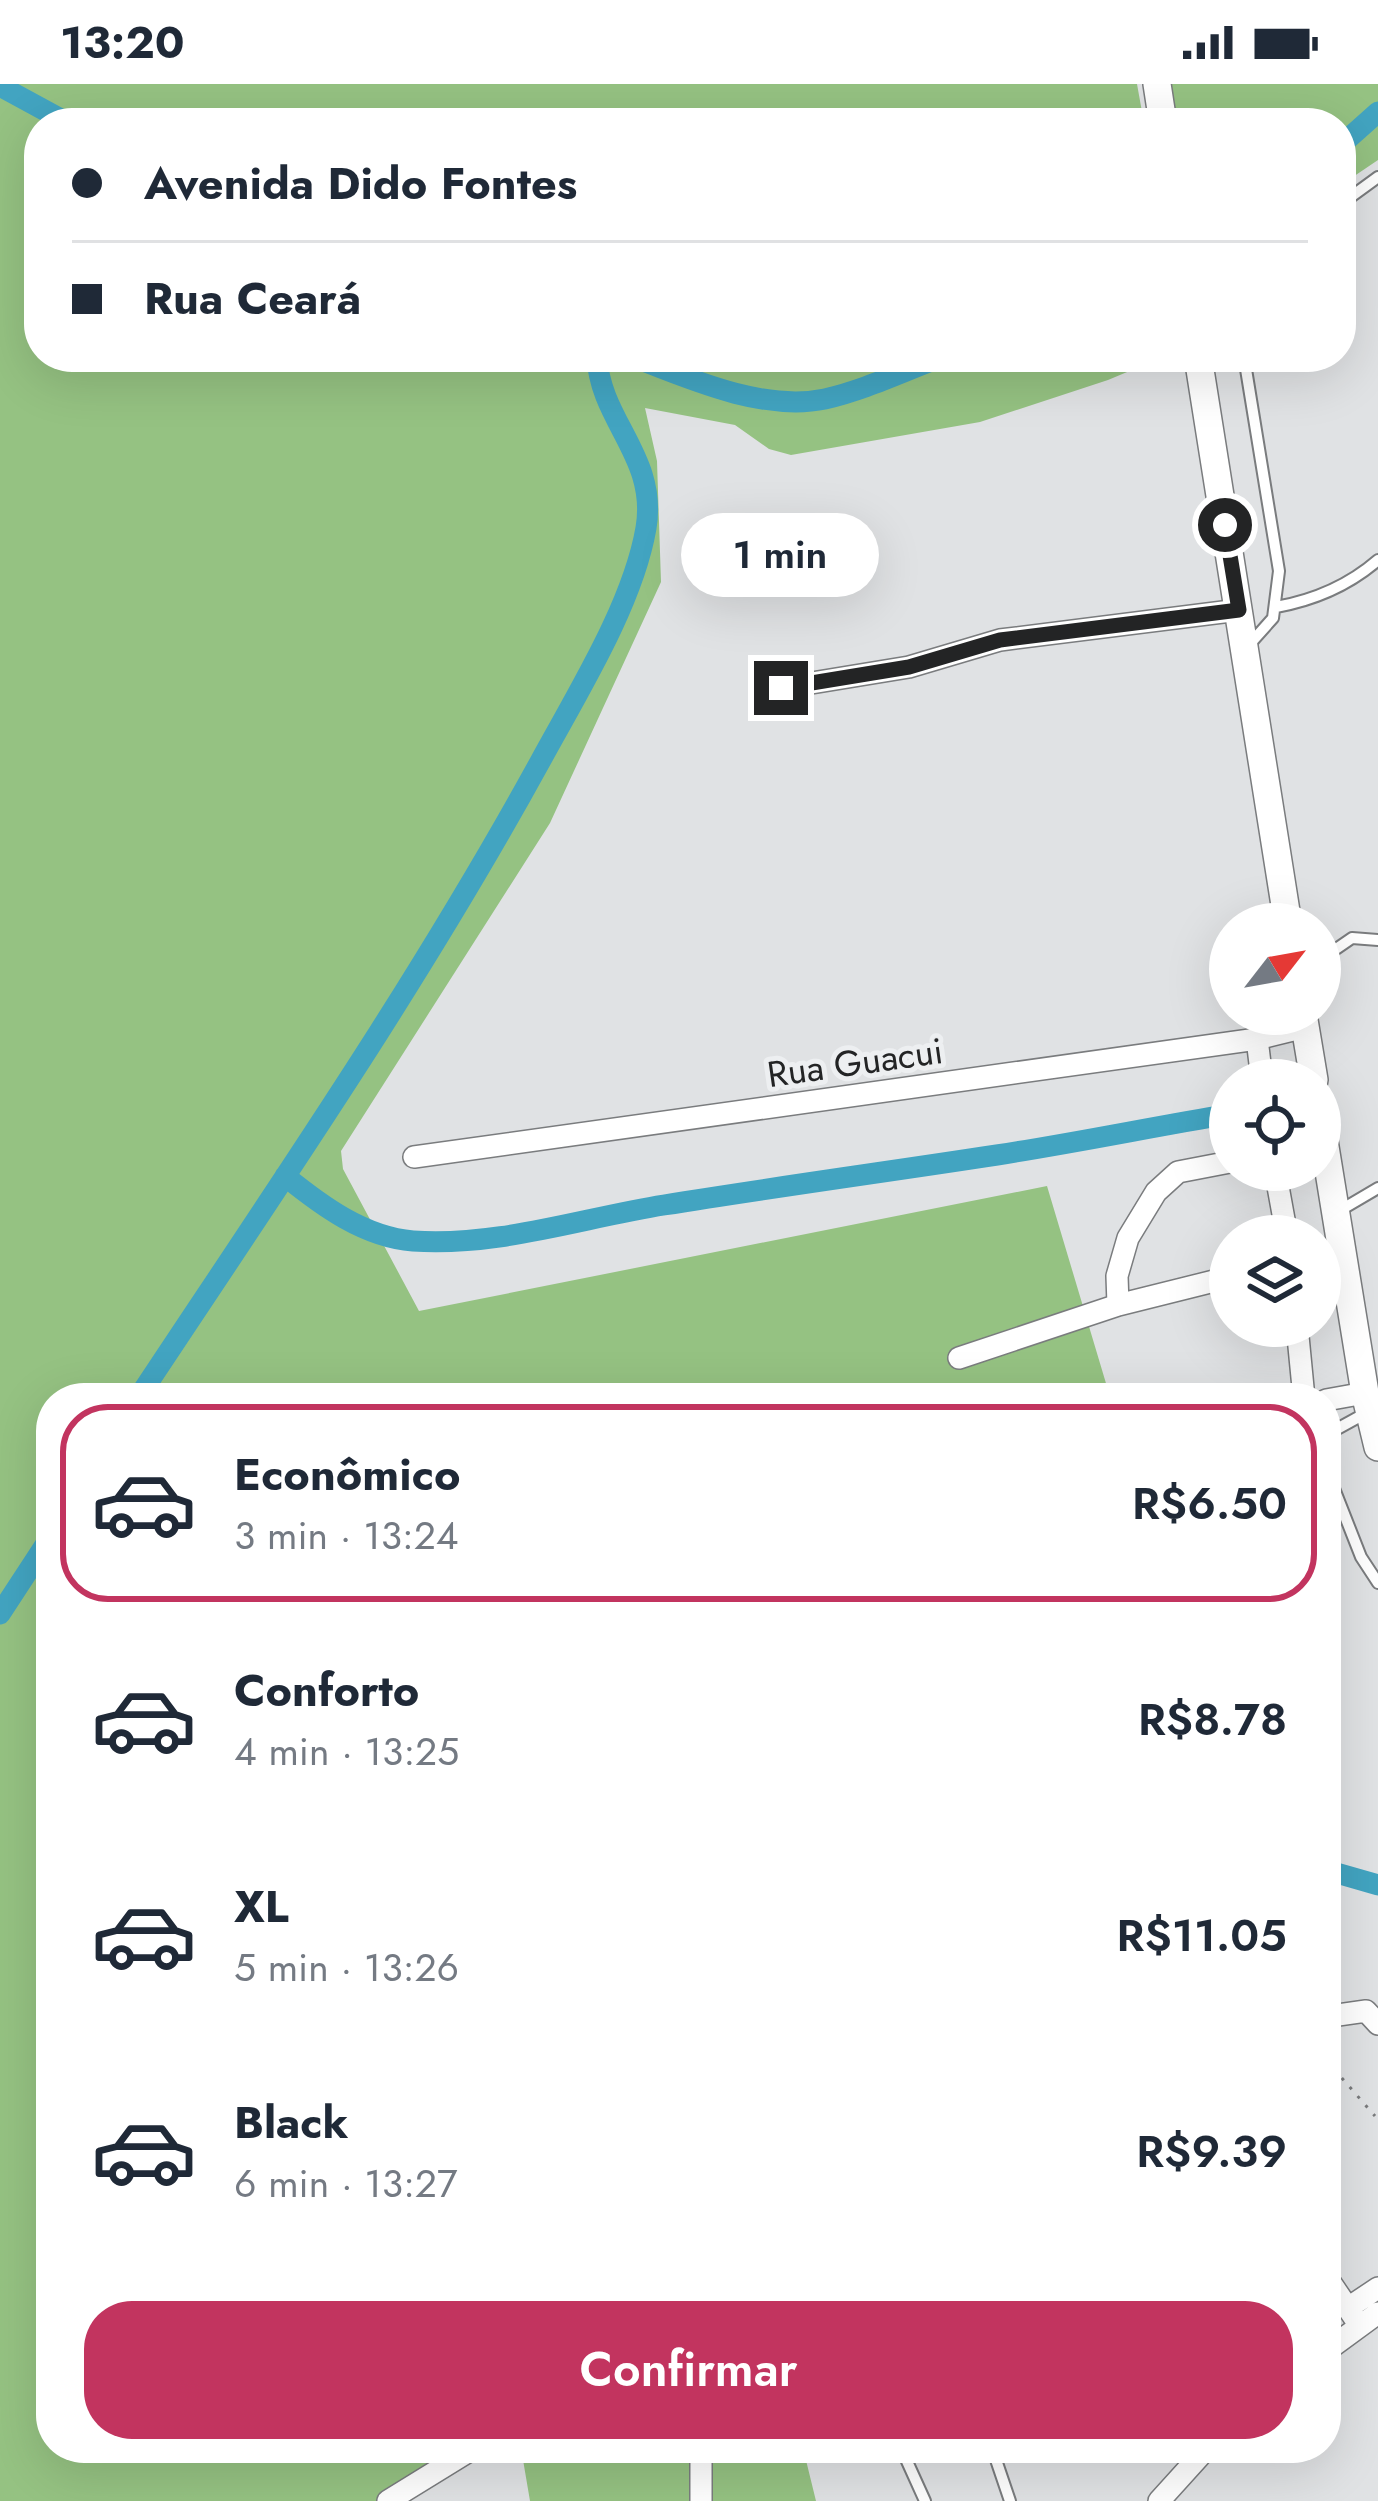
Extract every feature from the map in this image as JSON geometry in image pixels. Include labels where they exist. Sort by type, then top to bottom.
[{"type":"street","points":[[1200,372],[1285,903]]},
{"type":"street","points":[[781,688],[909,667],[1000,640],[1239,610]]},
{"type":"street","name":"Rua Guacui","points":[[414,1157],[1267,1035]]},
{"type":"street","points":[[1257,1039],[1259,1059]]},
{"type":"street","points":[[1118,1305],[1117,1276],[1128,1238],[1156,1192],[1178,1172],[1209,1166]]},
{"type":"street","points":[[1332,1191],[1368,1345],[1367,1402],[1378,1447]]},
{"type":"street","points":[[959,1358],[1118,1305],[1209,1282]]},
{"type":"street","points":[[1300,1347],[1303,1383]]},
{"type":"street","points":[[1341,1401],[1367,1402]]},
{"type":"street","points":[[1341,2016],[1366,2011],[1378,2024]]},
{"type":"street","points":[[1341,2293],[1362,2316],[1378,2288]]},
{"type":"street","points":[[388,2501],[441,2463]]},
{"type":"street","points":[[701,2463],[701,2501]]},
{"type":"street","points":[[1159,2501],[1193,2463]]},
{"type":"lane","points":[[1245,648],[1263,633],[1276,607],[1280,571],[1247,372]]},
{"type":"lane","points":[[1276,607],[1306,602],[1355,579],[1378,560]]},
{"type":"lane","points":[[1341,946],[1352,938],[1378,940]]},
{"type":"lane","points":[[1336,1213],[1378,1188]]},
{"type":"lane","points":[[1341,1423],[1367,1402]]},
{"type":"lane","points":[[1341,1507],[1360,1557],[1378,1583]]},
{"type":"lane","points":[[908,2463],[925,2501]]},
{"type":"lane","points":[[997,2463],[1010,2501]]},
{"type":"path","points":[[1341,2077],[1376,2116]]},
{"type":"green space","points":[[0,84],[1137,84],[1141,108],[24,108],[24,372],[1127,372],[980,422],[791,455],[769,449],[735,425],[645,408],[657,461],[661,582],[550,823],[341,1151],[343,1169],[419,1311],[1047,1186],[1106,1383],[36,1383],[36,2463],[451,2463],[382,2501],[0,2501]]},
{"type":"green space","points":[[1168,84],[1378,84],[1378,160],[1356,175],[1356,108],[1172,108]]},
{"type":"green space","points":[[524,2463],[807,2463],[816,2501],[530,2501]]},
{"type":"waterway","points":[[0,86],[40,108]]},
{"type":"waterway","points":[[1356,132],[1378,112]]},
{"type":"waterway","points":[[148,1383],[447,923],[617,617],[639,557],[647,503],[637,460],[599,372]]},
{"type":"waterway","points":[[670,372],[752,397],[802,402],[855,391],[904,372]]},
{"type":"waterway","points":[[285,1176],[361,1227],[395,1238],[445,1242],[1209,1118]]},
{"type":"waterway","points":[[0,1614],[36,1559]]},
{"type":"waterway","points":[[1341,1874],[1378,1885]]},
{"type":"route","points":[[781,688],[909,667],[1000,640],[1239,610],[1225,525]]}]
